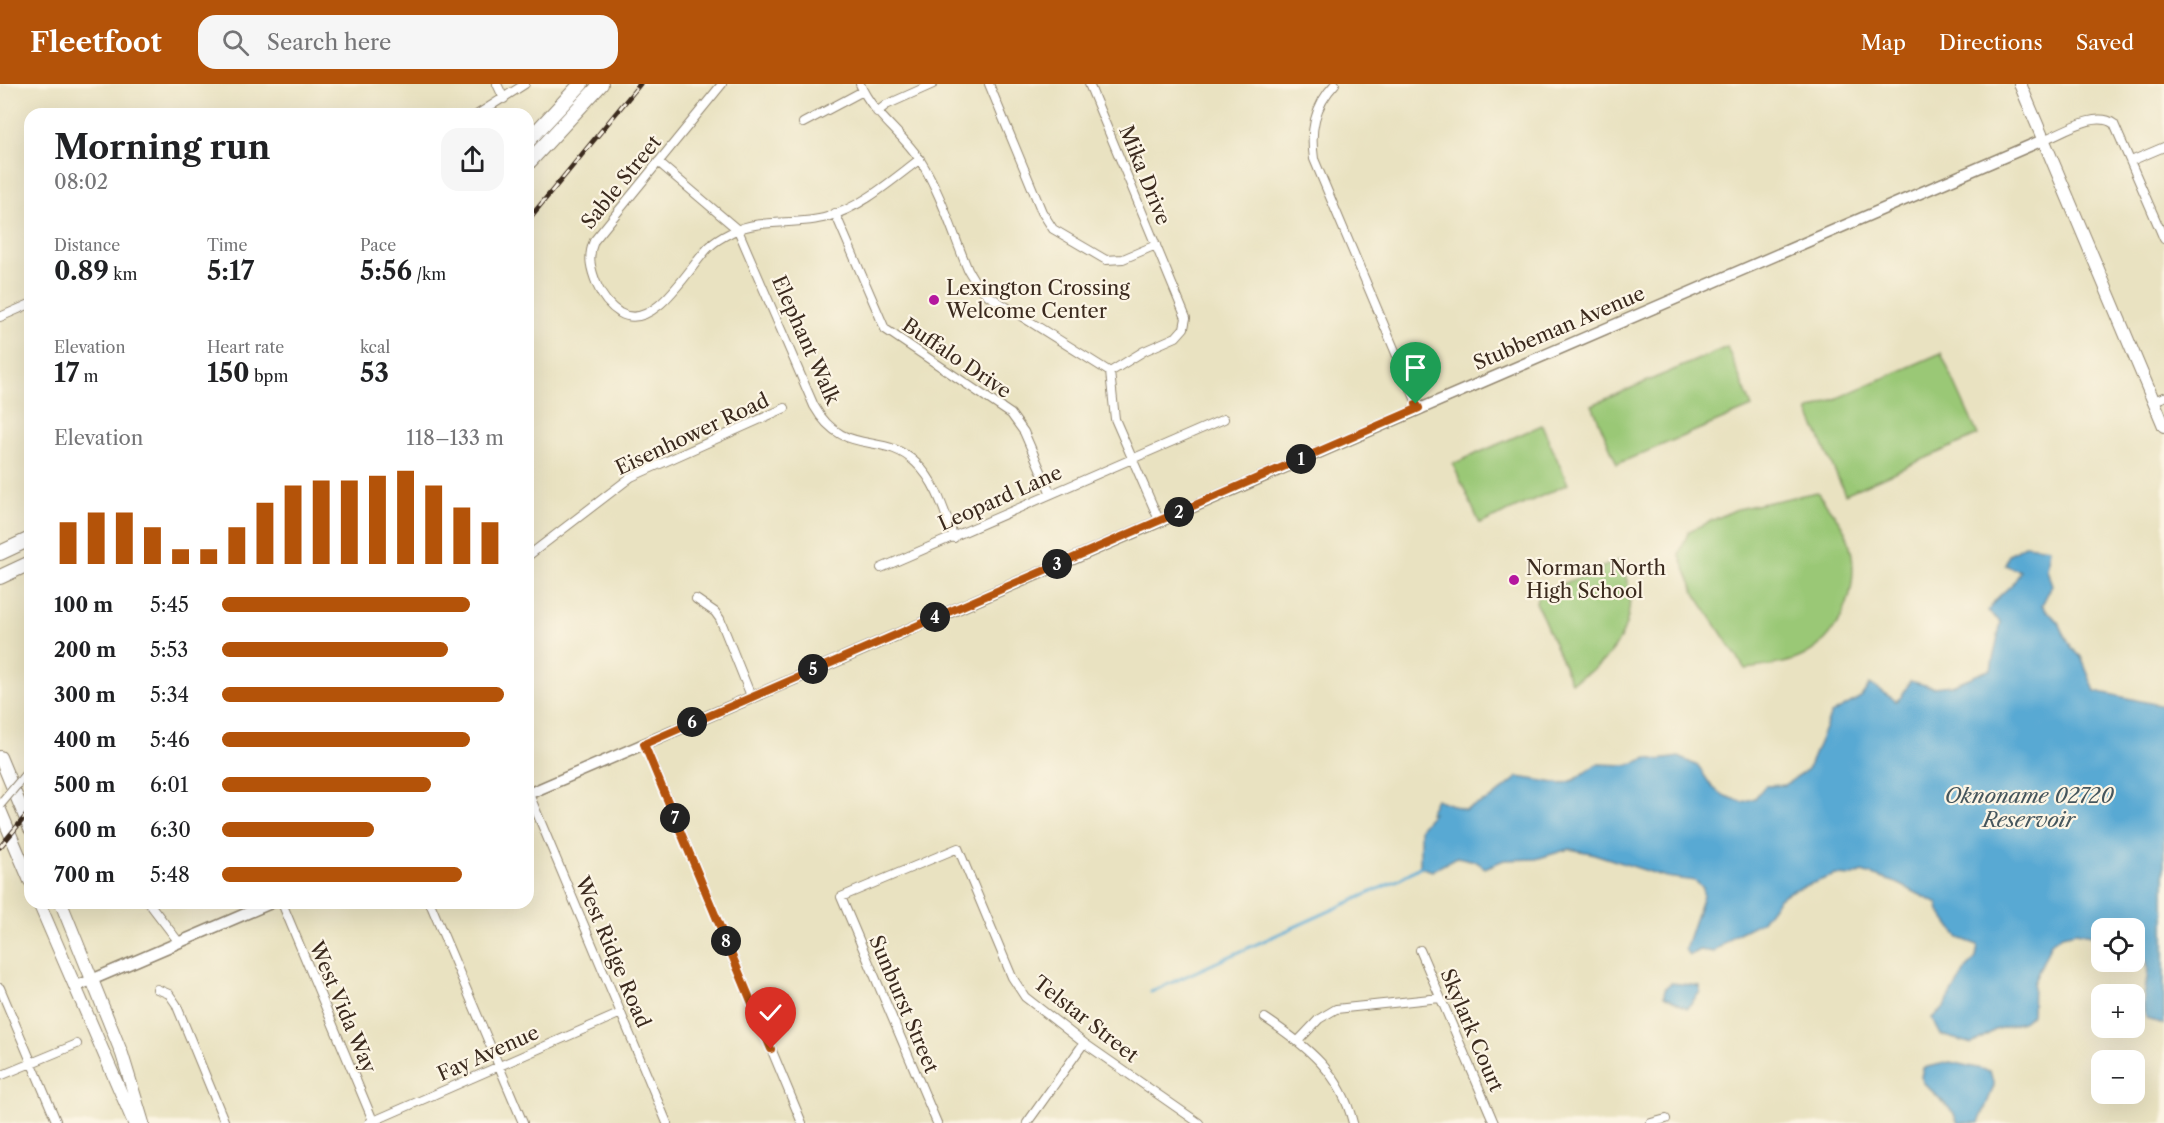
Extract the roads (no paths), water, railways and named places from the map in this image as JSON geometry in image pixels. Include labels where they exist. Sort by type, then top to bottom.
[{"type":"main road","points":[[534,135],[581,84]]},
{"type":"main road","points":[[534,157],[601,84]]},
{"type":"main road","points":[[2020,84],[2159,399],[2164,426]]},
{"type":"main road","points":[[0,553],[24,541]]},
{"type":"main road","points":[[0,577],[24,566]]},
{"type":"main road","points":[[0,757],[24,815]]},
{"type":"main road","points":[[0,808],[24,866]]},
{"type":"main road","points":[[42,909],[134,1123]]},
{"type":"main road","points":[[63,909],[122,1054],[143,1123]]},
{"type":"street","points":[[497,84],[504,99]]},
{"type":"street","points":[[488,108],[525,84]]},
{"type":"street","name":"Sable Street","points":[[722,84],[597,234],[591,248],[592,270],[600,291],[609,305],[630,316],[650,313],[713,243],[738,230],[762,224],[810,220],[835,213],[884,188],[920,159]]},
{"type":"street","points":[[877,112],[886,105],[933,84]]},
{"type":"street","points":[[989,84],[1042,212],[1053,229],[1098,257],[1110,261],[1123,259],[1156,245]]},
{"type":"street","name":"Mika Drive","points":[[1089,84],[1185,312],[1184,328],[1176,337],[1144,351],[1110,372]]},
{"type":"street","points":[[1335,84],[1323,99],[1315,117],[1312,138],[1314,159],[1419,408]]},
{"type":"street","points":[[803,123],[861,87],[877,112],[904,138],[920,159],[968,270],[977,285],[989,296],[1110,372],[1113,382],[1112,409],[1159,520]]},
{"type":"street","points":[[2043,140],[2096,119],[2108,120],[2117,129],[2164,238]]},
{"type":"street","name":"Stubbeman Avenue","points":[[534,792],[2043,140]]},
{"type":"street","points":[[2131,161],[2164,147]]},
{"type":"street","name":"Elephant Walk","points":[[658,162],[738,230],[814,406],[824,422],[846,438],[897,451],[916,462],[930,481],[954,538]]},
{"type":"street","name":"Buffalo Drive","points":[[835,213],[885,329],[1011,414],[1024,432],[1050,494]]},
{"type":"street","points":[[0,317],[24,307]]},
{"type":"street","name":"Eisenhower Road","points":[[534,551],[631,477],[785,408]]},
{"type":"street","name":"Leopard Lane","points":[[881,568],[1224,419]]},
{"type":"street","points":[[696,599],[715,612],[720,619],[752,696]]},
{"type":"street","points":[[644,744],[802,1123]]},
{"type":"street","points":[[0,808],[24,777]]},
{"type":"street","name":"West Ridge Road","points":[[534,806],[667,1123]]},
{"type":"street","name":"Sunburst Street","points":[[937,1123],[841,897],[958,848]]},
{"type":"street","name":"Telstar Street","points":[[958,848],[1016,985],[1038,1009],[1198,1123]]},
{"type":"street","points":[[154,909],[178,941]]},
{"type":"street","points":[[75,987],[256,909]]},
{"type":"street","name":"West Vida Way","points":[[284,909],[372,1122]]},
{"type":"street","points":[[433,909],[523,1123]]},
{"type":"street","name":"Skylark Court","points":[[1420,950],[1494,1123]]},
{"type":"street","points":[[0,988],[57,1123]]},
{"type":"street","points":[[157,989],[169,994],[176,1004],[225,1123]]},
{"type":"street","points":[[1299,1040],[1319,1019],[1336,1009],[1440,998]]},
{"type":"street","name":"Fay Avenue","points":[[372,1122],[621,1013]]},
{"type":"street","points":[[1265,1018],[1299,1040],[1321,1061],[1338,1083],[1353,1123]]},
{"type":"street","points":[[1028,1123],[1084,1043]]},
{"type":"street","points":[[0,1076],[76,1044]]},
{"type":"street","points":[[1651,1123],[1666,1119]]},
{"type":"water","name":"Oknoname 02720 Reservoir","points":[[2025,545],[2050,548],[2047,570],[2052,585],[2042,605],[2058,622],[2072,648],[2081,657],[2095,691],[2164,706],[2164,1024],[2147,1019],[2145,1013],[2148,971],[2145,958],[2145,918],[2091,918],[2091,935],[2076,932],[2062,935],[2051,943],[2033,984],[2032,1015],[2022,1022],[1995,1030],[1972,1044],[1941,1035],[1932,1018],[1944,1007],[1966,969],[1976,958],[1978,945],[1959,938],[1939,911],[1938,904],[1897,883],[1862,872],[1853,876],[1835,875],[1791,891],[1779,898],[1761,922],[1733,936],[1714,952],[1699,950],[1689,956],[1685,949],[1703,896],[1703,888],[1695,881],[1666,877],[1591,853],[1569,849],[1536,859],[1504,860],[1485,868],[1475,861],[1457,857],[1432,871],[1420,867],[1420,828],[1433,813],[1429,813],[1436,799],[1465,810],[1492,798],[1518,777],[1562,784],[1574,780],[1597,764],[1628,765],[1648,758],[1658,760],[1679,757],[1698,766],[1712,787],[1725,796],[1743,802],[1755,798],[1765,786],[1785,785],[1808,769],[1831,714],[1861,697],[1870,684],[1896,701],[1901,697],[1910,681],[1933,687],[1952,685],[1991,669],[2001,622],[1988,612],[1995,600],[2014,582],[2020,571],[2005,565],[2009,554]]},
{"type":"water","points":[[1671,983],[1700,986],[1700,992],[1687,1008],[1664,996],[1665,988]]},
{"type":"water","points":[[1950,1062],[1990,1071],[1994,1086],[1979,1123],[1958,1123],[1953,1112],[1924,1083],[1921,1077],[1923,1068]]},
{"type":"waterway","points":[[1151,992],[1398,880],[1421,866]]},
{"type":"railway","points":[[534,213],[640,84]]},
{"type":"railway","points":[[0,847],[24,818]]},
{"type":"place","name":"Lexington Crossing Welcome Center","points":[[934,300]]},
{"type":"place","name":"Norman North High School","points":[[1514,580]]}]
